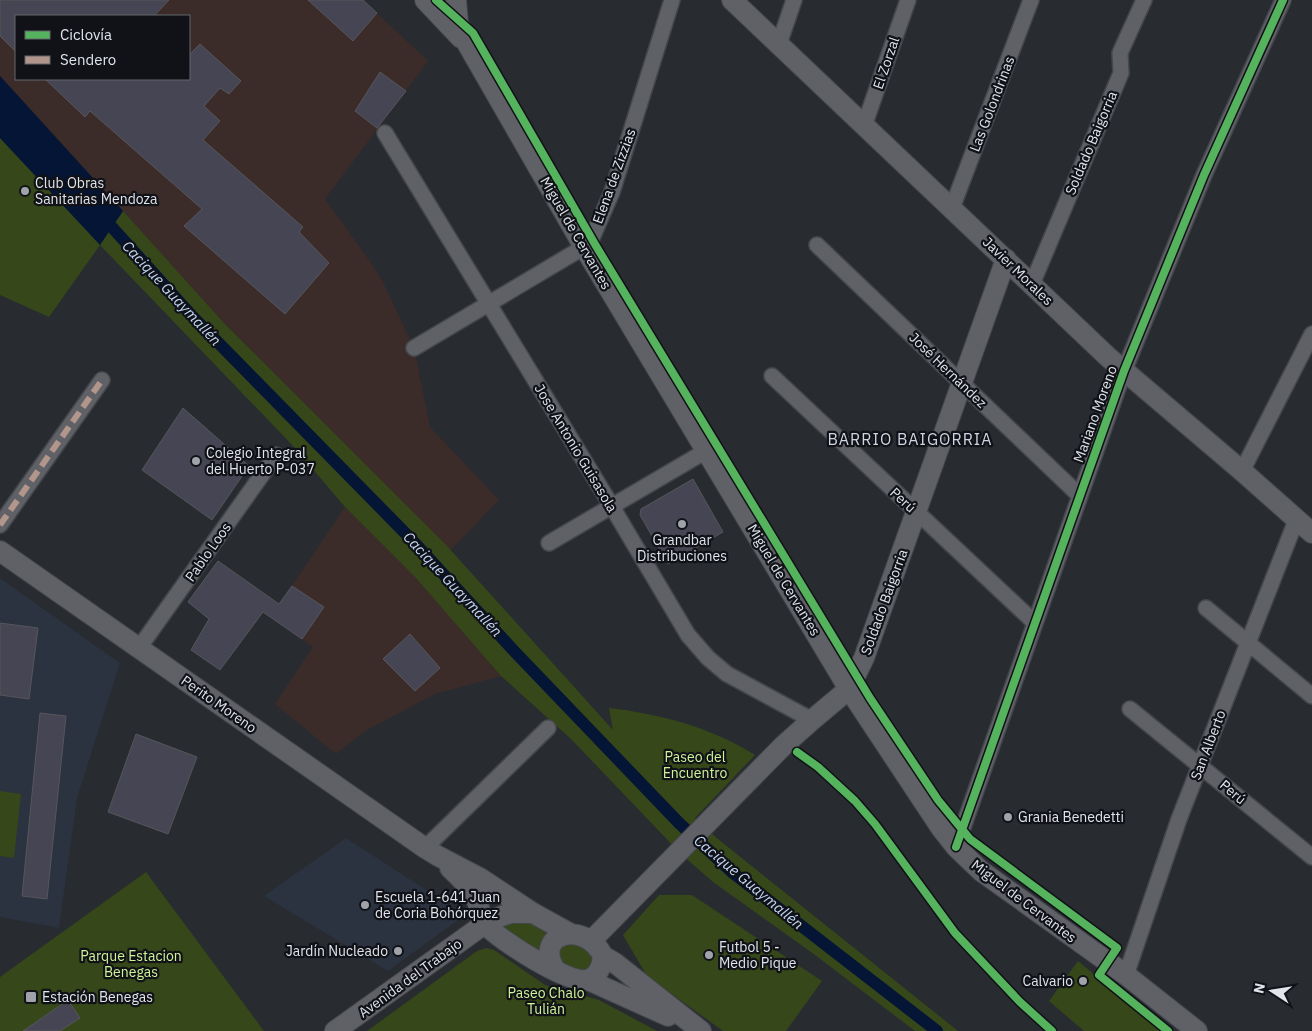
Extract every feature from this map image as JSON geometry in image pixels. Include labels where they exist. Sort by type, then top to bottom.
[{"type":"main road","name":"Javier Morales","points":[[732,0],[1124,371],[1297,518],[1312,534]]},
{"type":"main road","name":"Miguel de Cervantes","points":[[434,3],[468,46],[584,247],[849,689],[941,828],[956,847],[981,871],[1126,975],[1197,1031]]},
{"type":"main road","name":"Miguel de Cervantes","points":[[457,9],[468,46]]},
{"type":"main road","name":"Soldado Baigorria","points":[[598,948],[679,852],[772,757],[849,689],[864,658],[1006,259]]},
{"type":"main road","name":"Perito Moreno","points":[[0,551],[432,852],[480,878],[533,913],[571,934]]},
{"type":"main road","name":"Perito Moreno","points":[[432,852],[473,893],[485,924]]},
{"type":"main road","points":[[533,913],[511,913],[496,917],[485,924],[496,934],[556,971],[576,980],[588,980],[654,1009],[694,1031]]},
{"type":"main road","name":"Avenida del Trabajo","points":[[335,1031],[485,924]]},
{"type":"main road","points":[[556,971],[550,963],[548,955],[550,947],[559,937],[571,934],[598,948],[701,1031]]},
{"type":"main road","points":[[588,980],[599,972],[598,948]]},
{"type":"street","name":"Elena de Zizzias","points":[[414,348],[584,247],[592,238],[612,192],[672,0]]},
{"type":"street","points":[[779,44],[794,0]]},
{"type":"street","name":"El Zorzal","points":[[864,126],[908,0]]},
{"type":"street","name":"Las Golondrinas","points":[[952,208],[1031,0]]},
{"type":"street","name":"Mariano Moreno","points":[[956,847],[1124,371],[1204,176],[1283,0]]},
{"type":"street","name":"Soldado Baigorria","points":[[1032,284],[1121,73],[1120,53],[1137,3]]},
{"type":"street","name":"Jose Antonio Guisasola","points":[[385,133],[688,635],[718,667],[736,680],[812,720]]},
{"type":"street","name":"José Hernández","points":[[817,245],[1080,496]]},
{"type":"street","points":[[1242,471],[1312,334]]},
{"type":"street","name":"Perú","points":[[772,376],[1035,623]]},
{"type":"street","points":[[0,525],[102,380]]},
{"type":"street","points":[[549,543],[706,451]]},
{"type":"street","name":"Pablo Loos","points":[[139,648],[276,455]]},
{"type":"street","name":"San Alberto","points":[[1126,975],[1179,819],[1297,518]]},
{"type":"street","points":[[1206,608],[1312,696]]},
{"type":"street","name":"Perú","points":[[1130,708],[1312,857]]},
{"type":"street","points":[[432,852],[548,728]]},
{"type":"shaded area","points":[[0,0],[363,0],[428,61],[325,199],[383,282],[414,348],[430,427],[499,500],[420,582],[501,676],[435,694],[365,731],[336,754],[275,704],[313,647],[271,617],[345,507],[410,572],[441,541],[224,323],[0,76]]},
{"type":"shaded area","points":[[0,578],[120,663],[77,798],[59,928],[0,917]]},
{"type":"shaded area","name":"Escuela 1-641 Juan de Coria Bohórquez","points":[[346,838],[465,915],[388,971],[264,896]]},
{"type":"green space","name":"Paseo del Encuentro","points":[[0,138],[100,244],[123,211],[224,323],[447,546],[613,730],[609,708],[685,723],[721,737],[755,755],[695,818],[718,839],[958,1031],[915,1031],[815,955],[713,882],[681,854],[571,739],[501,676],[416,578],[345,507],[294,447],[100,245],[49,317],[0,295]]},
{"type":"green space","points":[[0,791],[21,794],[14,858],[0,856]]},
{"type":"green space","name":"Parque Estacion Benegas","points":[[146,872],[264,1031],[0,1031],[0,977]]},
{"type":"green space","name":"Futbol 5 - Medio Pique","points":[[659,895],[692,895],[822,981],[786,1031],[723,1031],[647,976],[623,935]]},
{"type":"green space","points":[[514,919],[556,931],[541,956],[496,922]]},
{"type":"green space","points":[[566,943],[584,944],[594,960],[587,970],[565,969],[557,953]]},
{"type":"green space","name":"Paseo Chalo Tulián","points":[[486,948],[494,950],[545,985],[599,1000],[657,1031],[367,1031],[477,951]]},
{"type":"green space","name":"Calvario","points":[[1078,961],[1162,1031],[1084,1031],[1049,1001]]},
{"type":"water","points":[[0,76],[123,211],[100,245],[0,138]]},
{"type":"building","points":[[0,0],[169,0],[155,15],[15,15],[15,51],[0,36]]},
{"type":"building","points":[[308,0],[363,0],[377,13],[353,41]]},
{"type":"building","points":[[200,44],[241,81],[229,94],[220,88],[204,106],[220,121],[203,140],[303,227],[299,232],[329,263],[285,314],[184,226],[202,209],[90,111],[85,117],[46,80],[190,80],[190,54]]},
{"type":"building","points":[[380,72],[406,91],[377,128],[355,111]]},
{"type":"building","name":"Colegio Integral del Huerto P-037","points":[[183,408],[249,466],[212,520],[142,470]]},
{"type":"building","name":"Grandbar Distribuciones","points":[[693,479],[723,532],[668,564],[640,515],[641,509]]},
{"type":"building","points":[[218,561],[279,604],[292,586],[324,607],[302,639],[263,612],[220,670],[191,650],[209,619],[188,602]]},
{"type":"building","points":[[0,623],[38,628],[29,699],[0,695]]},
{"type":"building","points":[[410,634],[440,668],[415,691],[383,659]]},
{"type":"building","points":[[40,713],[66,716],[47,899],[22,896]]},
{"type":"building","points":[[136,734],[197,757],[168,834],[108,812]]},
{"type":"building","name":"Estación Benegas","points":[[68,1000],[80,1018],[60,1031],[23,1031]]},
{"type":"waterway","name":"Cacique Guaymallén","points":[[101,215],[193,317],[413,541],[514,651],[679,823],[733,873],[937,1031]]},
{"type":"marked path","points":[[0,525],[102,380]]},
{"type":"cycle path","points":[[436,0],[473,33],[596,246],[870,698],[938,800],[970,839],[1117,948],[1099,975],[1168,1031]]},
{"type":"cycle path","points":[[956,847],[1124,371],[1204,175],[1283,0]]},
{"type":"cycle path","points":[[797,752],[818,767],[855,801],[875,824],[955,933],[1020,1002],[1052,1031]]},
{"type":"place","name":"Club Obras Sanitarias Mendoza","points":[[25,191]]},
{"type":"place","name":"Colegio Integral del Huerto P-037","points":[[196,461]]},
{"type":"place","name":"Grandbar Distribuciones","points":[[682,524]]},
{"type":"place","name":"Grania Benedetti","points":[[1008,817]]},
{"type":"place","name":"Escuela 1-641 Juan de Coria Bohórquez","points":[[365,905]]},
{"type":"place","name":"Jardín Nucleado","points":[[398,951]]},
{"type":"place","name":"Futbol 5 - Medio Pique","points":[[709,955]]},
{"type":"place","name":"Calvario","points":[[1083,981]]},
{"type":"place","name":"Estación Benegas","points":[[31,997]]},
{"type":"district","name":"BARRIO BAIGORRIA","points":[[910,439]]}]
